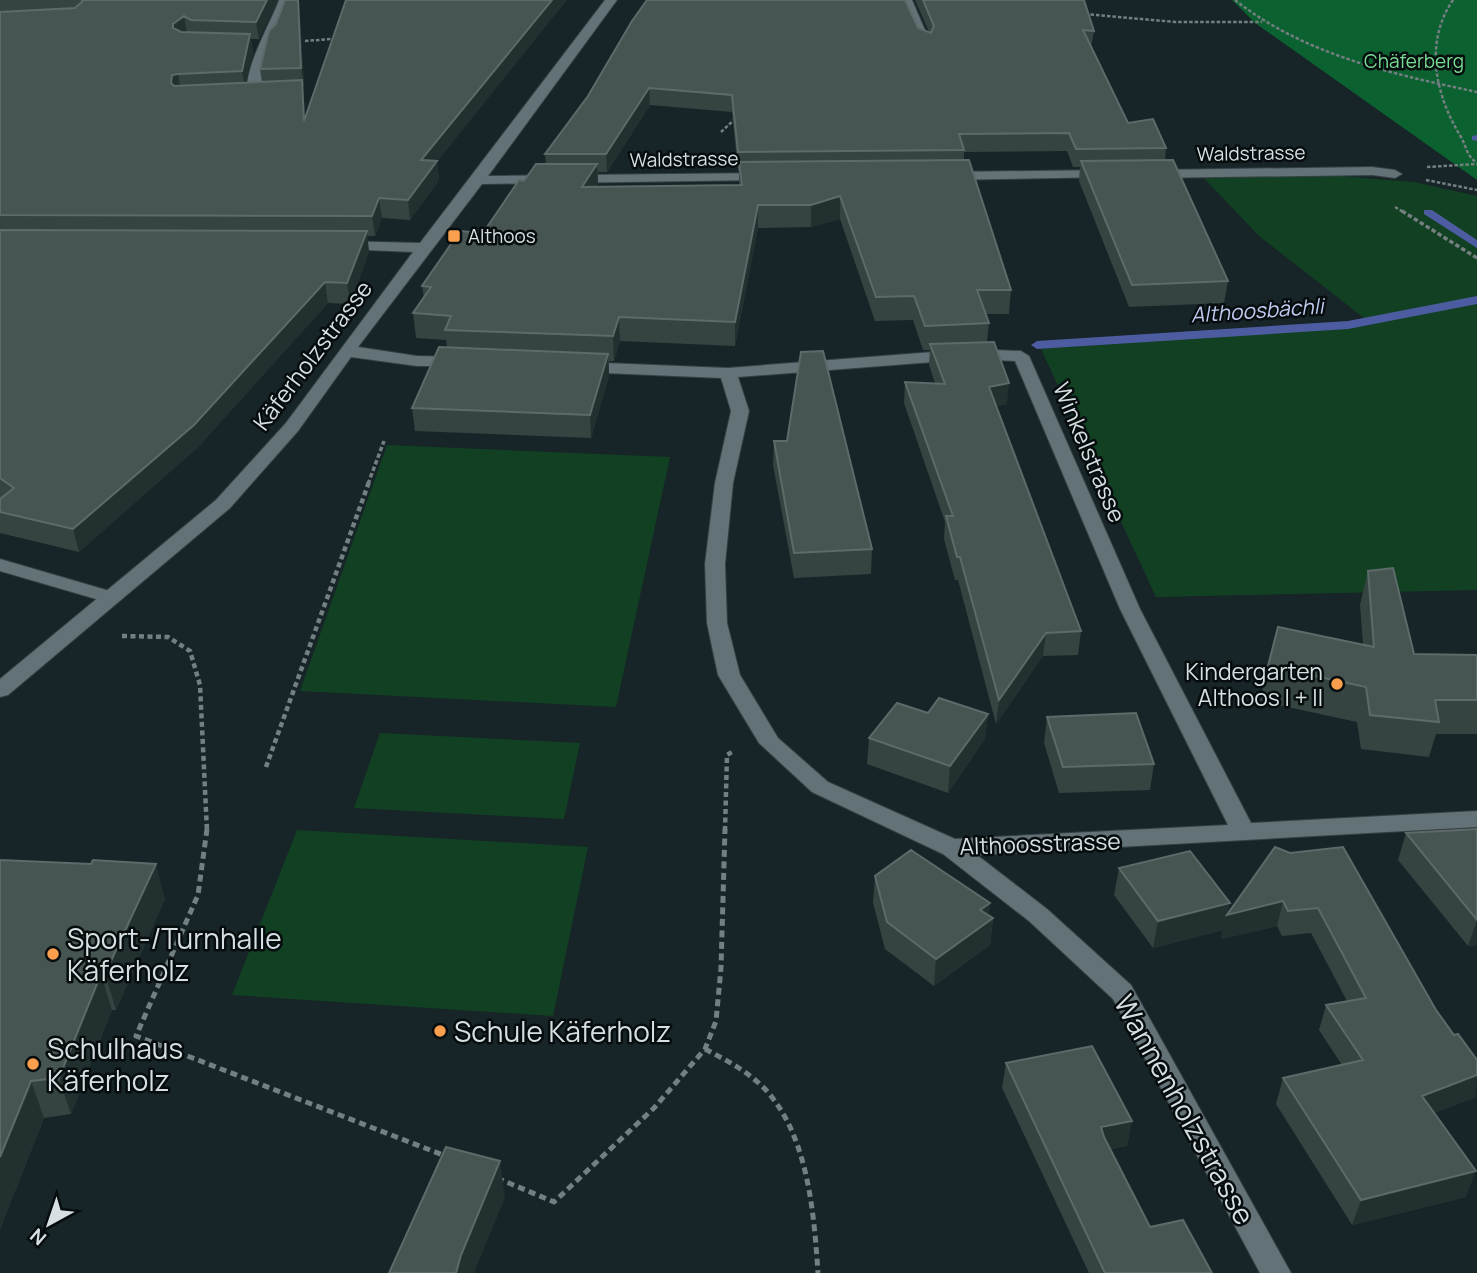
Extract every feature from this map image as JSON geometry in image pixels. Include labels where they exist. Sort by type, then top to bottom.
[{"type":"street","points":[[253,95],[256,46],[270,40],[285,0]]},
{"type":"street","name":"Käferholzstrasse","points":[[0,690],[223,504],[292,427],[611,0]]},
{"type":"street","points":[[906,0],[925,44]]},
{"type":"street","name":"Waldstrasse","points":[[930,176],[1342,172],[1395,174]]},
{"type":"street","name":"Waldstrasse","points":[[478,180],[779,177]]},
{"type":"street","points":[[329,244],[424,248]]},
{"type":"street","points":[[347,351],[417,361],[485,363]]},
{"type":"street","name":"Winkelstrasse","points":[[728,373],[972,354],[1021,356],[1130,609],[1243,831]]},
{"type":"street","points":[[566,367],[728,373]]},
{"type":"street","name":"Althoosstrasse","points":[[728,373],[740,411],[724,483],[715,564],[717,623],[729,675],[770,743],[820,787],[952,848],[1051,845],[1243,831],[1477,819]]},
{"type":"street","points":[[0,565],[113,598]]},
{"type":"street","name":"Wannenholzstrasse","points":[[952,848],[1038,915],[1122,992],[1276,1273]]},
{"type":"path","points":[[1235,0],[1262,22],[1313,46],[1438,84],[1477,92]]},
{"type":"path","points":[[1452,0],[1444,9],[1434,41],[1438,84],[1456,130],[1466,142],[1467,156],[1477,164]]},
{"type":"path","points":[[1079,13],[1175,22],[1262,22]]},
{"type":"path","points":[[298,41],[331,39]]},
{"type":"path","points":[[721,132],[738,117]]},
{"type":"path","points":[[1433,166],[1477,164]]},
{"type":"path","points":[[1342,172],[1477,258]]},
{"type":"path","points":[[1395,174],[1477,190]]},
{"type":"path","points":[[266,767],[384,441]]},
{"type":"path","points":[[114,636],[167,637],[180,642],[190,651],[200,685],[207,838],[198,895],[136,1036],[456,1160]]},
{"type":"path","points":[[493,1176],[554,1202],[654,1108],[705,1049],[716,1021],[722,968],[727,755],[762,730]]},
{"type":"path","points":[[705,1049],[745,1071],[771,1095],[791,1129],[815,1232],[818,1273]]},
{"type":"green space","name":"Chäferberg","points":[[1232,0],[1477,0],[1477,180],[1255,23]]},
{"type":"green space","points":[[1339,176],[1414,182],[1477,196],[1477,590],[1156,597],[1041,349],[1373,325],[1259,236],[1203,177]]},
{"type":"green space","points":[[387,445],[670,457],[616,707],[300,691]]},
{"type":"green space","points":[[380,733],[580,743],[564,819],[354,808]]},
{"type":"green space","points":[[297,830],[588,847],[553,1016],[232,995]]},
{"type":"building","points":[[82,0],[267,0],[256,22],[191,20],[184,16],[173,24],[173,28],[181,32],[250,34],[242,71],[172,75],[171,83],[174,86],[302,80],[304,121],[346,0],[552,0],[421,160],[437,161],[408,200],[379,198],[372,216],[0,215],[0,12],[75,8]]},
{"type":"building","points":[[285,0],[298,0],[301,68],[260,69],[269,31],[276,24]]},
{"type":"building","points":[[647,0],[905,0],[918,28],[931,33],[934,26],[923,0],[1084,0],[1094,31],[1083,30],[1128,123],[1153,119],[1166,148],[1076,149],[1069,133],[959,134],[964,150],[738,152],[732,95],[649,88],[606,154],[545,154],[588,96]]},
{"type":"building","points":[[969,160],[1011,290],[977,290],[989,323],[925,326],[914,296],[876,297],[840,196],[811,205],[758,205],[735,322],[619,317],[613,336],[445,330],[451,316],[413,313],[431,287],[422,286],[460,231],[483,233],[519,180],[524,181],[536,164],[597,164],[582,187],[742,185],[739,162]]},
{"type":"building","points":[[1173,160],[1228,281],[1132,285],[1081,161]]},
{"type":"building","points":[[0,230],[367,231],[347,283],[325,282],[194,425],[73,529],[0,512],[0,499],[14,488],[0,478]]},
{"type":"building","points":[[994,342],[1009,383],[989,387],[1081,631],[1046,633],[999,700],[960,557],[957,557],[946,516],[953,516],[905,382],[945,384],[930,344]]},
{"type":"building","points":[[439,347],[608,354],[590,415],[412,408]]},
{"type":"building","points":[[823,351],[872,549],[794,553],[774,441],[787,441],[801,352]]},
{"type":"building","points":[[1393,568],[1414,654],[1477,655],[1477,700],[1435,700],[1439,722],[1370,715],[1366,687],[1268,666],[1278,627],[1374,647],[1368,571]]},
{"type":"building","points":[[939,698],[988,714],[950,766],[869,738],[897,703],[928,713]]},
{"type":"building","points":[[1136,713],[1154,764],[1063,767],[1047,717]]},
{"type":"building","points":[[1477,829],[1477,920],[1406,833]]},
{"type":"building","points":[[1275,847],[1290,853],[1343,847],[1436,1010],[1477,1060],[1477,1075],[1422,1096],[1476,1171],[1361,1200],[1283,1078],[1363,1060],[1326,1005],[1366,998],[1318,908],[1288,911],[1283,901],[1227,915]]},
{"type":"building","points":[[911,850],[990,903],[980,910],[993,918],[936,959],[887,922],[875,876]]},
{"type":"building","points":[[1190,851],[1230,903],[1158,921],[1119,868]]},
{"type":"building","name":"Schulhaus Käferholz","points":[[0,860],[91,864],[93,860],[156,864],[105,974],[101,974],[59,1078],[31,1081],[0,1157]]},
{"type":"building","points":[[1092,1046],[1132,1121],[1101,1127],[1104,1137],[1150,1227],[1183,1220],[1212,1273],[1105,1273],[1006,1063]]},
{"type":"building","points":[[446,1147],[500,1161],[456,1273],[389,1273]]},
{"type":"waterway","name":"Althoosbächli","points":[[1428,212],[1477,245]]},
{"type":"waterway","name":"Althoosbächli","points":[[1037,345],[1348,325],[1477,300]]},
{"type":"place","name":"Althoos","points":[[454,236]]},
{"type":"place","name":"Kindergarten Althoos I + II","points":[[1337,684]]},
{"type":"place","name":"Sport-/Turnhalle Käferholz","points":[[53,954]]},
{"type":"place","name":"Schule Käferholz","points":[[440,1031]]},
{"type":"place","name":"Schulhaus Käferholz","points":[[33,1064]]}]
